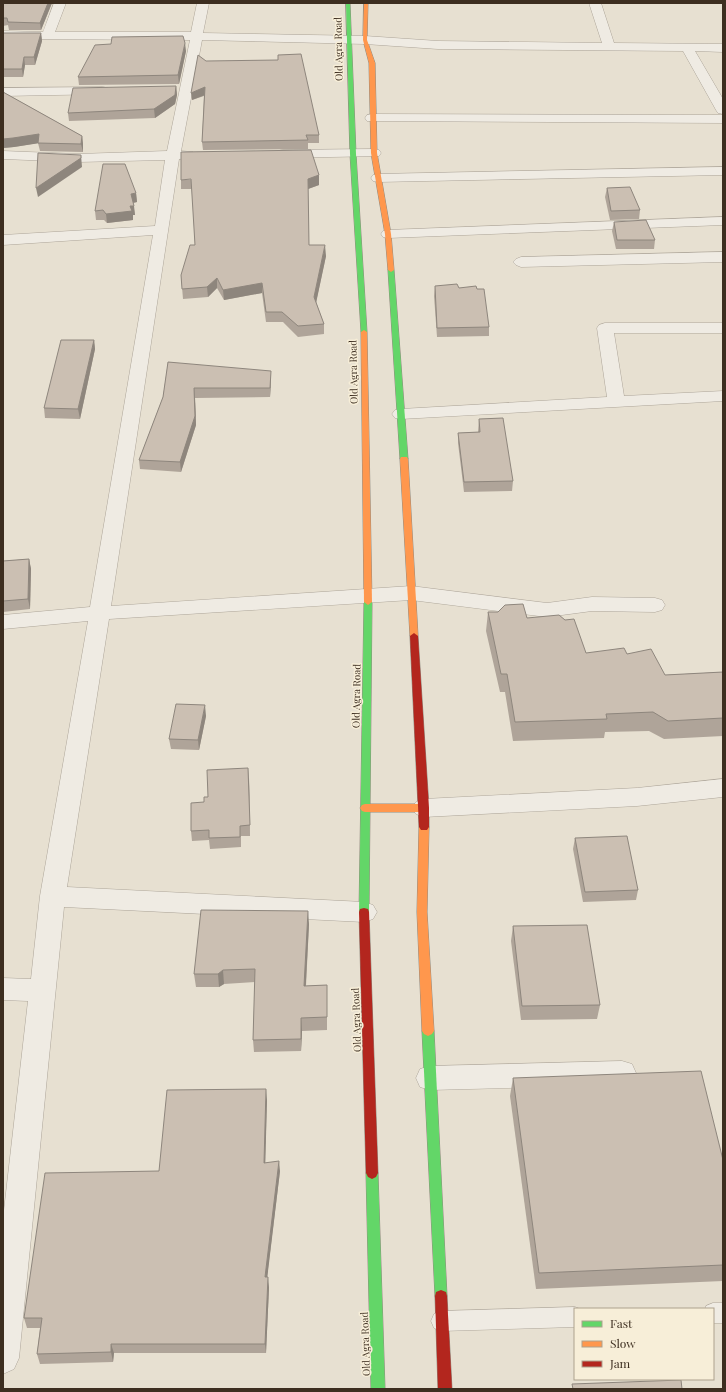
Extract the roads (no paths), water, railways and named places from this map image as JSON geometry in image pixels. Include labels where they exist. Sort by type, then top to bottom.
[{"type":"highway","name":"Old Agra Road","points":[[348,3],[348,40],[353,154],[364,337],[368,596],[364,912],[378,1389]]},
{"type":"highway","points":[[366,3],[365,40],[372,63],[372,118],[374,153],[388,234],[401,414],[424,808],[422,912],[445,1389]]},
{"type":"highway","points":[[365,808],[424,808]]},
{"type":"street","points":[[46,36],[60,3]]},
{"type":"street","points":[[3,1358],[53,896],[173,155],[178,90],[198,36],[203,3]]},
{"type":"street","points":[[595,3],[609,47]]},
{"type":"street","points":[[3,35],[198,36],[365,40],[438,45],[723,48]]},
{"type":"street","points":[[372,118],[722,111],[687,48]]},
{"type":"street","points":[[3,92],[114,90]]},
{"type":"street","points":[[267,154],[374,153]]},
{"type":"street","points":[[3,155],[78,158],[204,155]]},
{"type":"street","points":[[378,178],[723,171]]},
{"type":"street","points":[[388,234],[723,221]]},
{"type":"street","points":[[3,240],[161,230]]},
{"type":"street","points":[[521,262],[723,257]]},
{"type":"street","points":[[616,402],[606,328],[723,328]]},
{"type":"street","points":[[401,414],[723,396]]},
{"type":"street","points":[[3,622],[100,613],[411,593],[547,610],[592,604],[654,605]]},
{"type":"street","points":[[424,808],[637,797],[723,788]]},
{"type":"street","points":[[53,896],[364,912]]},
{"type":"street","points":[[3,989],[44,990]]},
{"type":"street","points":[[430,1078],[622,1073]]},
{"type":"lane","points":[[441,1321],[574,1317]]}]
